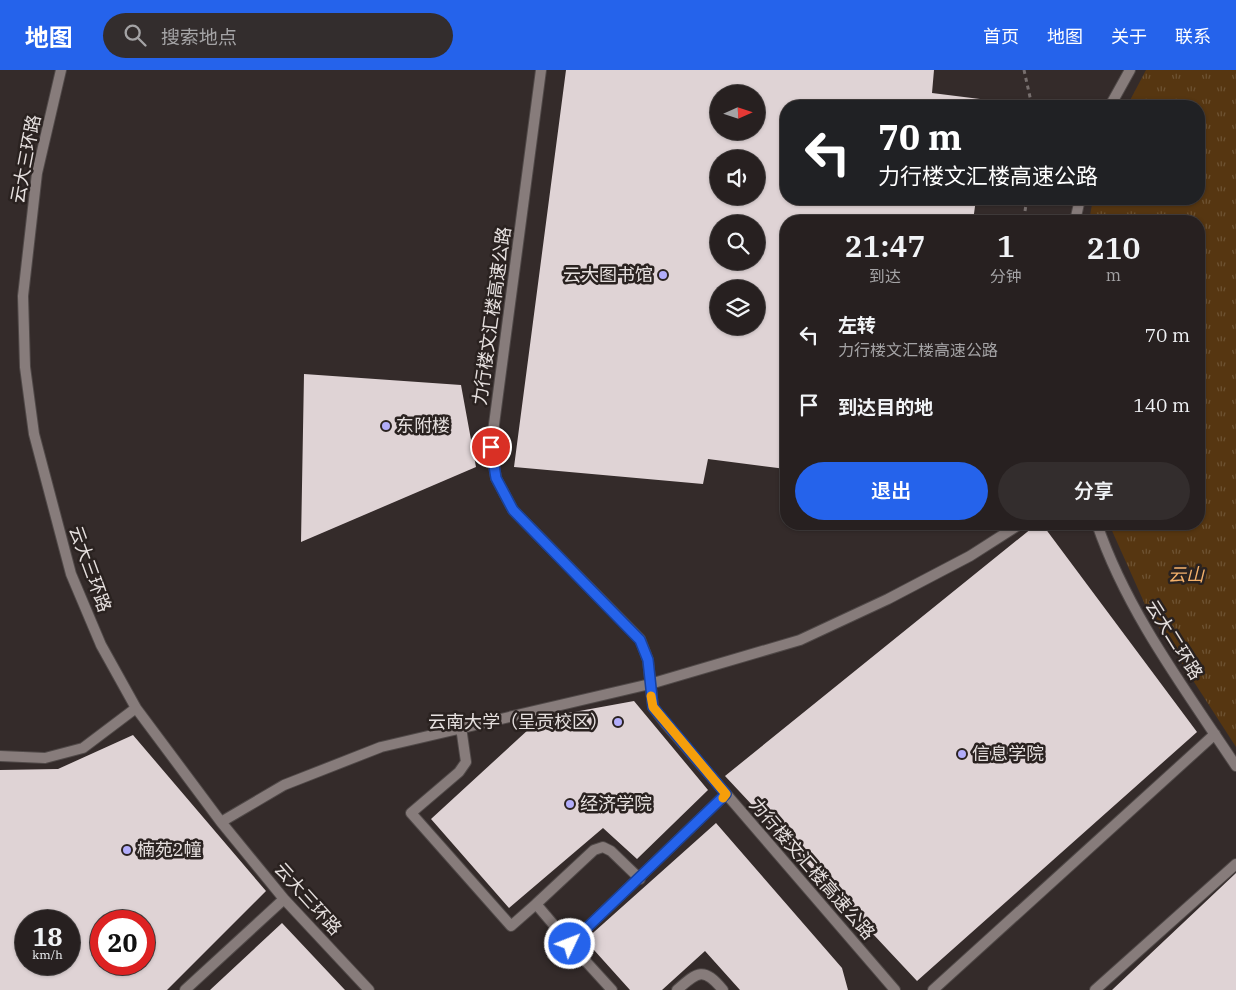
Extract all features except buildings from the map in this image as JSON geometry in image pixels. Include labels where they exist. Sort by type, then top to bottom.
[{"type":"lane","name":"云大三环路","points":[[61,70],[37,173],[23,296],[25,367],[34,434],[71,574],[101,645],[136,708],[221,822],[284,899],[370,990]]},
{"type":"lane","name":"力行楼文汇楼高速公路","points":[[541,70],[491,447],[496,478],[513,510],[640,640],[648,660],[653,707],[895,990]]},
{"type":"lane","points":[[1113,100],[1126,71]]},
{"type":"lane","points":[[221,822],[284,785],[381,747],[650,684],[800,640],[888,599],[961,561],[1010,530]]},
{"type":"lane","name":"云大二环路","points":[[1100,530],[1129,598],[1236,766]]},
{"type":"lane","points":[[0,756],[45,758],[83,748],[136,708]]},
{"type":"lane","points":[[460,727],[466,762],[459,772],[411,814],[511,926],[594,850],[603,847],[611,851],[640,878]]},
{"type":"lane","points":[[933,990],[1215,734]]},
{"type":"lane","points":[[570,944],[726,794]]},
{"type":"lane","points":[[1095,990],[1236,864]]},
{"type":"lane","points":[[185,990],[284,899]]},
{"type":"lane","points":[[536,904],[612,990]]},
{"type":"lane","points":[[677,990],[692,977],[705,974],[712,976],[723,990]]},
{"type":"path","points":[[1024,70],[1031,100]]},
{"type":"path","points":[[1025,211],[1026,205]]},
{"type":"green space","name":"云山","points":[[1146,70],[1236,70],[1236,747],[1147,609],[1112,530],[1205,530],[1205,215],[1090,215],[1092,205],[1205,205],[1205,100],[1130,100]]},
{"type":"slow traffic","points":[[651,696],[653,707],[666,724],[726,794],[723,798]]},
{"type":"place","name":"云大图书馆","points":[[663,275]]},
{"type":"place","name":"东附楼","points":[[386,426]]},
{"type":"place","name":"云南大学（呈贡校区）","points":[[618,722]]},
{"type":"place","name":"信息学院","points":[[962,754]]},
{"type":"place","name":"经济学院","points":[[570,804]]},
{"type":"place","name":"楠苑2幢","points":[[127,850]]},
{"type":"route","points":[[491,447],[496,478],[513,510],[626,623],[640,640],[648,660],[653,707],[726,794],[570,944]]}]
